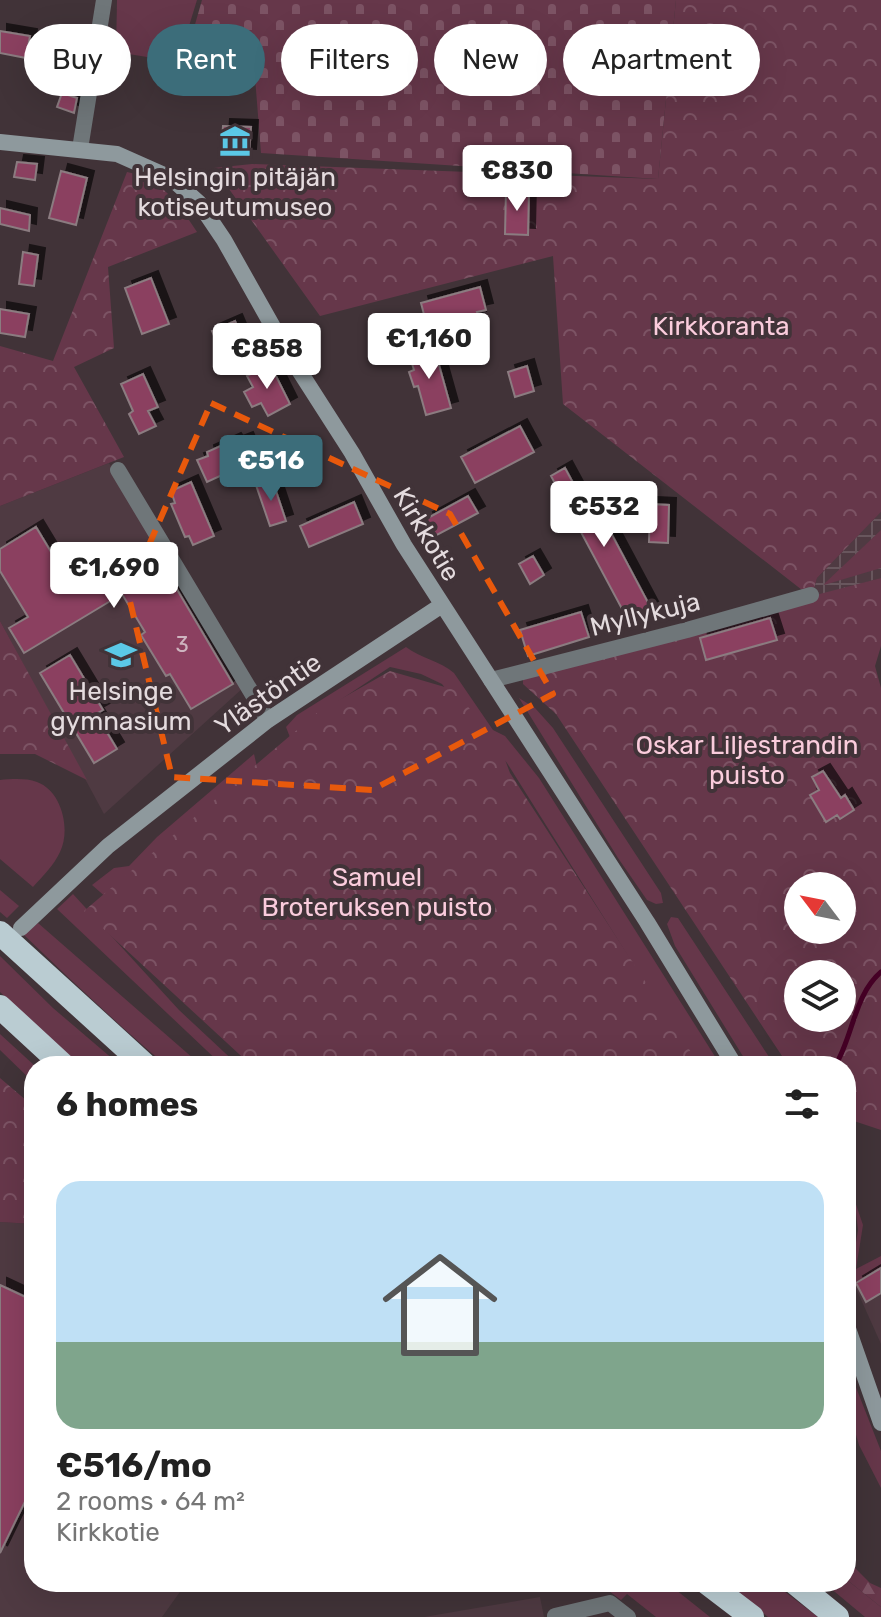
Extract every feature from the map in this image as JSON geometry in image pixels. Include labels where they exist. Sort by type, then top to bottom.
[{"type":"highway","points":[[10,931],[136,1056]]},
{"type":"highway","points":[[0,1007],[53,1056]]},
{"type":"highway","points":[[719,1592],[752,1617]]},
{"type":"highway","points":[[806,1592],[837,1617]]},
{"type":"street","points":[[80,149],[104,0]]},
{"type":"street","name":"Kirkkotie","points":[[0,142],[117,154],[171,178],[199,203],[224,240],[286,350],[352,453],[404,545],[729,1056]]},
{"type":"street","points":[[118,470],[268,720]]},
{"type":"street","name":"Myllykuja","points":[[491,680],[811,595]]},
{"type":"street","name":"Ylästöntie","points":[[10,931],[108,846],[268,720],[442,605]]},
{"type":"street","points":[[856,1352],[881,1423]]},
{"type":"street","points":[[555,1616],[610,1603],[628,1617]]},
{"type":"highlighted area","points":[[211,403],[450,514],[553,694],[372,790],[172,777],[128,593]]},
{"type":"shaded area","name":"Helsinge gymnasium","points":[[109,463],[243,688],[104,814],[0,621],[0,506]]},
{"type":"shaded area","points":[[881,512],[881,578],[812,597],[817,578]]},
{"type":"shaded area","points":[[0,1222],[24,1223],[24,1592],[180,1592],[162,1617],[0,1617]]},
{"type":"shaded area","points":[[881,1268],[881,1344],[856,1288],[856,1283]]},
{"type":"shaded area","points":[[540,1597],[544,1617],[424,1617]]},
{"type":"green space","points":[[117,0],[197,0],[190,24],[147,24],[147,57],[131,54],[131,24],[117,24]]},
{"type":"green space","points":[[202,0],[676,0],[674,24],[563,24],[563,96],[666,96],[658,179],[261,153],[256,96],[265,96],[265,24],[195,24]]},
{"type":"green space","name":"Kirkkoranta","points":[[676,0],[881,0],[881,512],[817,578],[812,596],[881,578],[881,646],[875,666],[881,688],[881,1130],[856,1122],[856,1056],[782,1056],[556,714],[523,684],[523,679],[811,597],[563,404],[553,256],[320,316],[214,168],[252,164],[658,179],[666,96],[760,96],[760,24],[674,24]]},
{"type":"green space","points":[[127,172],[160,187],[197,232],[108,267],[114,348],[74,367],[124,457],[0,506],[0,346],[53,361]]},
{"type":"green space","points":[[881,530],[881,568],[824,585],[825,583]]},
{"type":"green space","points":[[0,621],[87,780],[35,754],[0,754]]},
{"type":"green space","points":[[406,647],[454,673],[493,730],[505,736],[539,778],[715,1056],[691,1056],[507,763],[442,684],[421,674],[390,667],[322,712],[299,1056],[288,1056],[92,885],[114,868],[129,866],[157,837],[254,754],[258,771],[291,740],[286,727],[297,715]]},
{"type":"green space","name":"Samuel Broteruksen puisto","points":[[390,671],[455,690],[501,749],[510,773],[694,1056],[241,1056],[84,911],[318,712]]},
{"type":"green space","points":[[519,698],[535,708],[553,728],[661,893],[663,903],[647,900]]},
{"type":"green space","points":[[0,780],[37,782],[53,794],[62,812],[65,833],[60,852],[33,887],[0,859]]},
{"type":"green space","points":[[0,890],[19,906],[7,918],[0,912]]},
{"type":"green space","points":[[73,894],[179,1010],[228,1056],[212,1056],[57,909]]},
{"type":"green space","points":[[671,917],[678,918],[768,1056],[743,1056],[675,946],[667,924]]},
{"type":"green space","points":[[38,923],[191,1056],[155,1056],[24,935]]},
{"type":"green space","points":[[0,956],[53,1008],[109,1056],[69,1056],[0,992]]},
{"type":"green space","points":[[0,1034],[24,1056],[24,1073],[0,1050]]},
{"type":"green space","points":[[0,1078],[24,1098],[24,1223],[0,1222]]},
{"type":"green space","points":[[856,1204],[863,1225],[856,1269],[856,1242]]},
{"type":"green space","points":[[881,1256],[881,1268],[856,1283],[856,1269]]},
{"type":"green space","points":[[856,1387],[881,1451],[881,1488],[856,1435]]},
{"type":"green space","points":[[856,1569],[870,1583],[881,1588],[881,1607],[856,1587]]},
{"type":"green space","points":[[856,1587],[881,1607],[881,1617],[865,1617],[835,1592],[856,1592]]},
{"type":"green space","points":[[610,1592],[679,1592],[710,1617],[656,1617],[627,1594],[621,1600]]},
{"type":"green space","points":[[737,1592],[785,1592],[818,1617],[768,1617]]},
{"type":"building","points":[[0,31],[24,35],[24,58],[0,53]]},
{"type":"building","points":[[61,96],[77,98],[74,113],[57,107]]},
{"type":"building","points":[[223,126],[251,127],[249,156],[221,154]]},
{"type":"building","points":[[17,162],[37,164],[35,180],[14,177]]},
{"type":"building","points":[[61,171],[87,178],[76,225],[49,218]]},
{"type":"building","points":[[506,191],[529,191],[528,235],[505,234]]},
{"type":"building","points":[[0,208],[30,215],[29,231],[0,224]]},
{"type":"building","points":[[23,252],[38,255],[34,286],[19,284]]},
{"type":"building","points":[[151,278],[169,324],[142,334],[125,288]]},
{"type":"building","points":[[480,287],[486,310],[477,312],[479,318],[464,322],[463,316],[427,326],[421,303]]},
{"type":"building","points":[[0,309],[29,314],[25,337],[0,333]]},
{"type":"building","points":[[235,321],[243,340],[220,350],[212,331]]},
{"type":"building","points":[[434,347],[451,408],[426,415],[418,386],[414,387],[409,372],[414,370],[409,354]]},
{"type":"building","points":[[270,364],[290,404],[268,416],[261,403],[252,407],[244,392],[253,387],[247,376]]},
{"type":"building","points":[[527,366],[534,391],[515,397],[508,372]]},
{"type":"building","points":[[143,374],[158,407],[148,411],[156,426],[139,434],[129,414],[133,411],[121,384]]},
{"type":"building","points":[[520,426],[534,452],[475,483],[461,457]]},
{"type":"building","points":[[246,439],[255,460],[207,482],[197,460],[234,440],[236,443]]},
{"type":"building","points":[[565,468],[585,505],[594,501],[652,610],[629,622],[551,476]]},
{"type":"building","points":[[272,479],[286,521],[270,526],[256,485]]},
{"type":"building","points":[[191,482],[214,536],[193,545],[189,536],[185,537],[171,504],[175,503],[171,491]]},
{"type":"building","points":[[468,496],[478,513],[435,536],[426,519]]},
{"type":"building","points":[[354,502],[363,524],[309,547],[300,526]]},
{"type":"building","points":[[650,504],[669,505],[668,543],[649,542]]},
{"type":"building","points":[[36,527],[74,590],[150,544],[233,684],[191,709],[141,635],[145,632],[122,594],[24,653],[9,628],[28,617],[0,571],[0,549]]},
{"type":"building","points":[[533,556],[544,575],[530,584],[519,564]]},
{"type":"building","points":[[581,612],[589,637],[528,656],[520,630]]},
{"type":"building","points":[[770,618],[777,640],[706,660],[700,638]]},
{"type":"building","points":[[70,655],[103,710],[96,714],[117,749],[94,763],[40,673]]},
{"type":"building","points":[[823,771],[841,798],[845,795],[854,810],[840,819],[837,815],[826,822],[810,795],[819,790],[812,777]]},
{"type":"building","points":[[881,1268],[881,1293],[866,1302],[856,1283]]},
{"type":"building","points":[[0,1285],[24,1296],[24,1504],[0,1553]]},
{"type":"waterway","points":[[840,1056],[859,1004],[881,972]]},
{"type":"place","name":"Helsingin pitäjän kotiseutumuseo","points":[[235,141]]},
{"type":"place","name":"Helsinge gymnasium","points":[[121,655]]},
{"type":"park label","name":"Oskar Liljestrandin puisto","points":[[747,760]]}]
